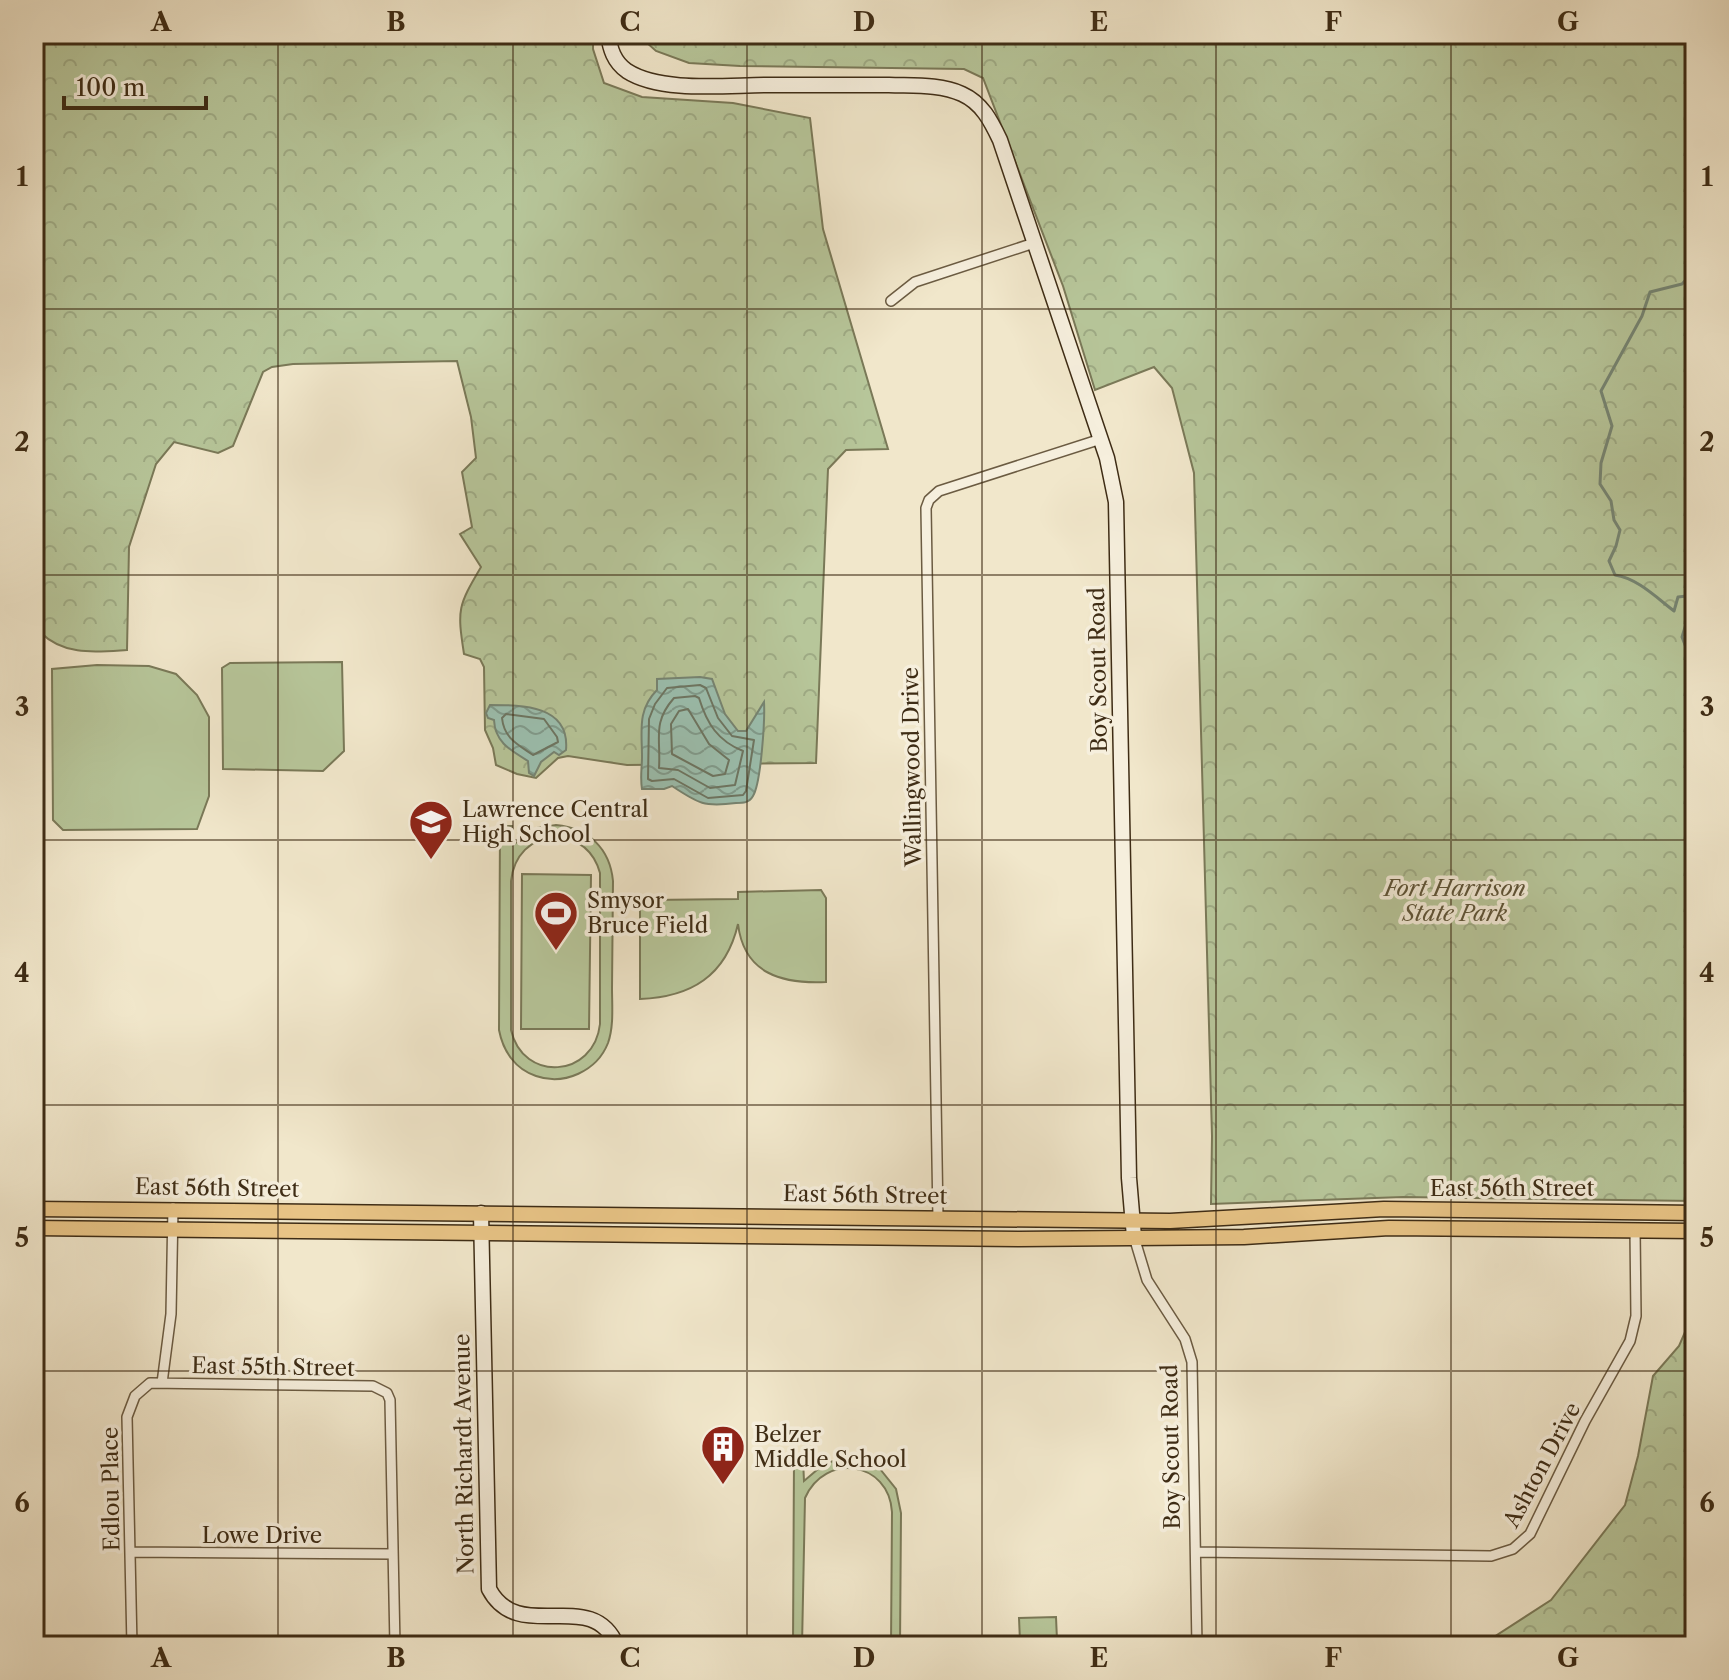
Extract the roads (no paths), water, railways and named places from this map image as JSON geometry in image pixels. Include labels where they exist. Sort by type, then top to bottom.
[{"type":"main road","name":"East 56th Street","points":[[34,1209],[1131,1219],[1239,1219],[1384,1209],[1695,1213]]},
{"type":"main road","name":"East 56th Street","points":[[34,1228],[1019,1239],[1244,1237],[1389,1228],[1695,1231]]},
{"type":"street","name":"Boy Scout Road","points":[[608,34],[620,65],[629,72],[662,82],[941,88],[962,94],[982,107],[1000,140],[1112,475],[1119,530],[1131,1219],[1147,1280],[1185,1339],[1191,1356],[1197,1646]]},
{"type":"street","points":[[891,301],[915,282],[1034,243]]},
{"type":"street","name":"Wallingwood Drive","points":[[938,1218],[926,508],[929,500],[939,491],[1101,439]]},
{"type":"street","points":[[34,1156],[34,1368]]},
{"type":"street","points":[[162,1383],[171,1314],[173,1208]]},
{"type":"street","name":"North Richardt Avenue","points":[[481,1213],[489,1589],[502,1606],[522,1616],[582,1616],[595,1620],[609,1632],[617,1646]]},
{"type":"street","points":[[791,1216],[791,1235]]},
{"type":"street","name":"Ashton Drive","points":[[1196,1552],[1491,1556],[1517,1547],[1532,1530],[1585,1421],[1630,1341],[1636,1316],[1635,1230]]},
{"type":"street","name":"Edlou Place","points":[[132,1646],[127,1415],[132,1399],[139,1391],[150,1383],[162,1383]]},
{"type":"street","name":"East 55th Street","points":[[162,1383],[373,1386],[384,1389],[390,1400],[393,1554]]},
{"type":"street","name":"Lowe Drive","points":[[130,1552],[393,1554]]},
{"type":"street","points":[[393,1554],[395,1646]]},
{"type":"water","points":[[657,679],[712,679],[725,714],[738,731],[746,731],[764,702],[758,778],[753,796],[746,802],[702,803],[672,786],[642,789],[643,713],[657,690]]},
{"type":"water","points":[[490,705],[529,707],[552,716],[565,735],[566,750],[559,755],[554,752],[541,762],[534,776],[529,773],[528,761],[500,740],[494,720],[488,718],[486,713]]},
{"type":"waterway","points":[[1695,270],[1682,284],[1650,292],[1642,316],[1601,391],[1612,426],[1601,463],[1600,484],[1611,501],[1614,520],[1620,530],[1609,561],[1615,575],[1639,584],[1674,611],[1678,597],[1695,595],[1682,637],[1695,671]]},
{"type":"place","name":"Lawrence Central High School","points":[[431,861]]},
{"type":"place","name":"Smysor Bruce Field","points":[[556,952]]},
{"type":"place","name":"Belzer Middle School","points":[[723,1486]]},
{"type":"park label","name":"Fort Harrison State Park","points":[[1455,900]]}]
